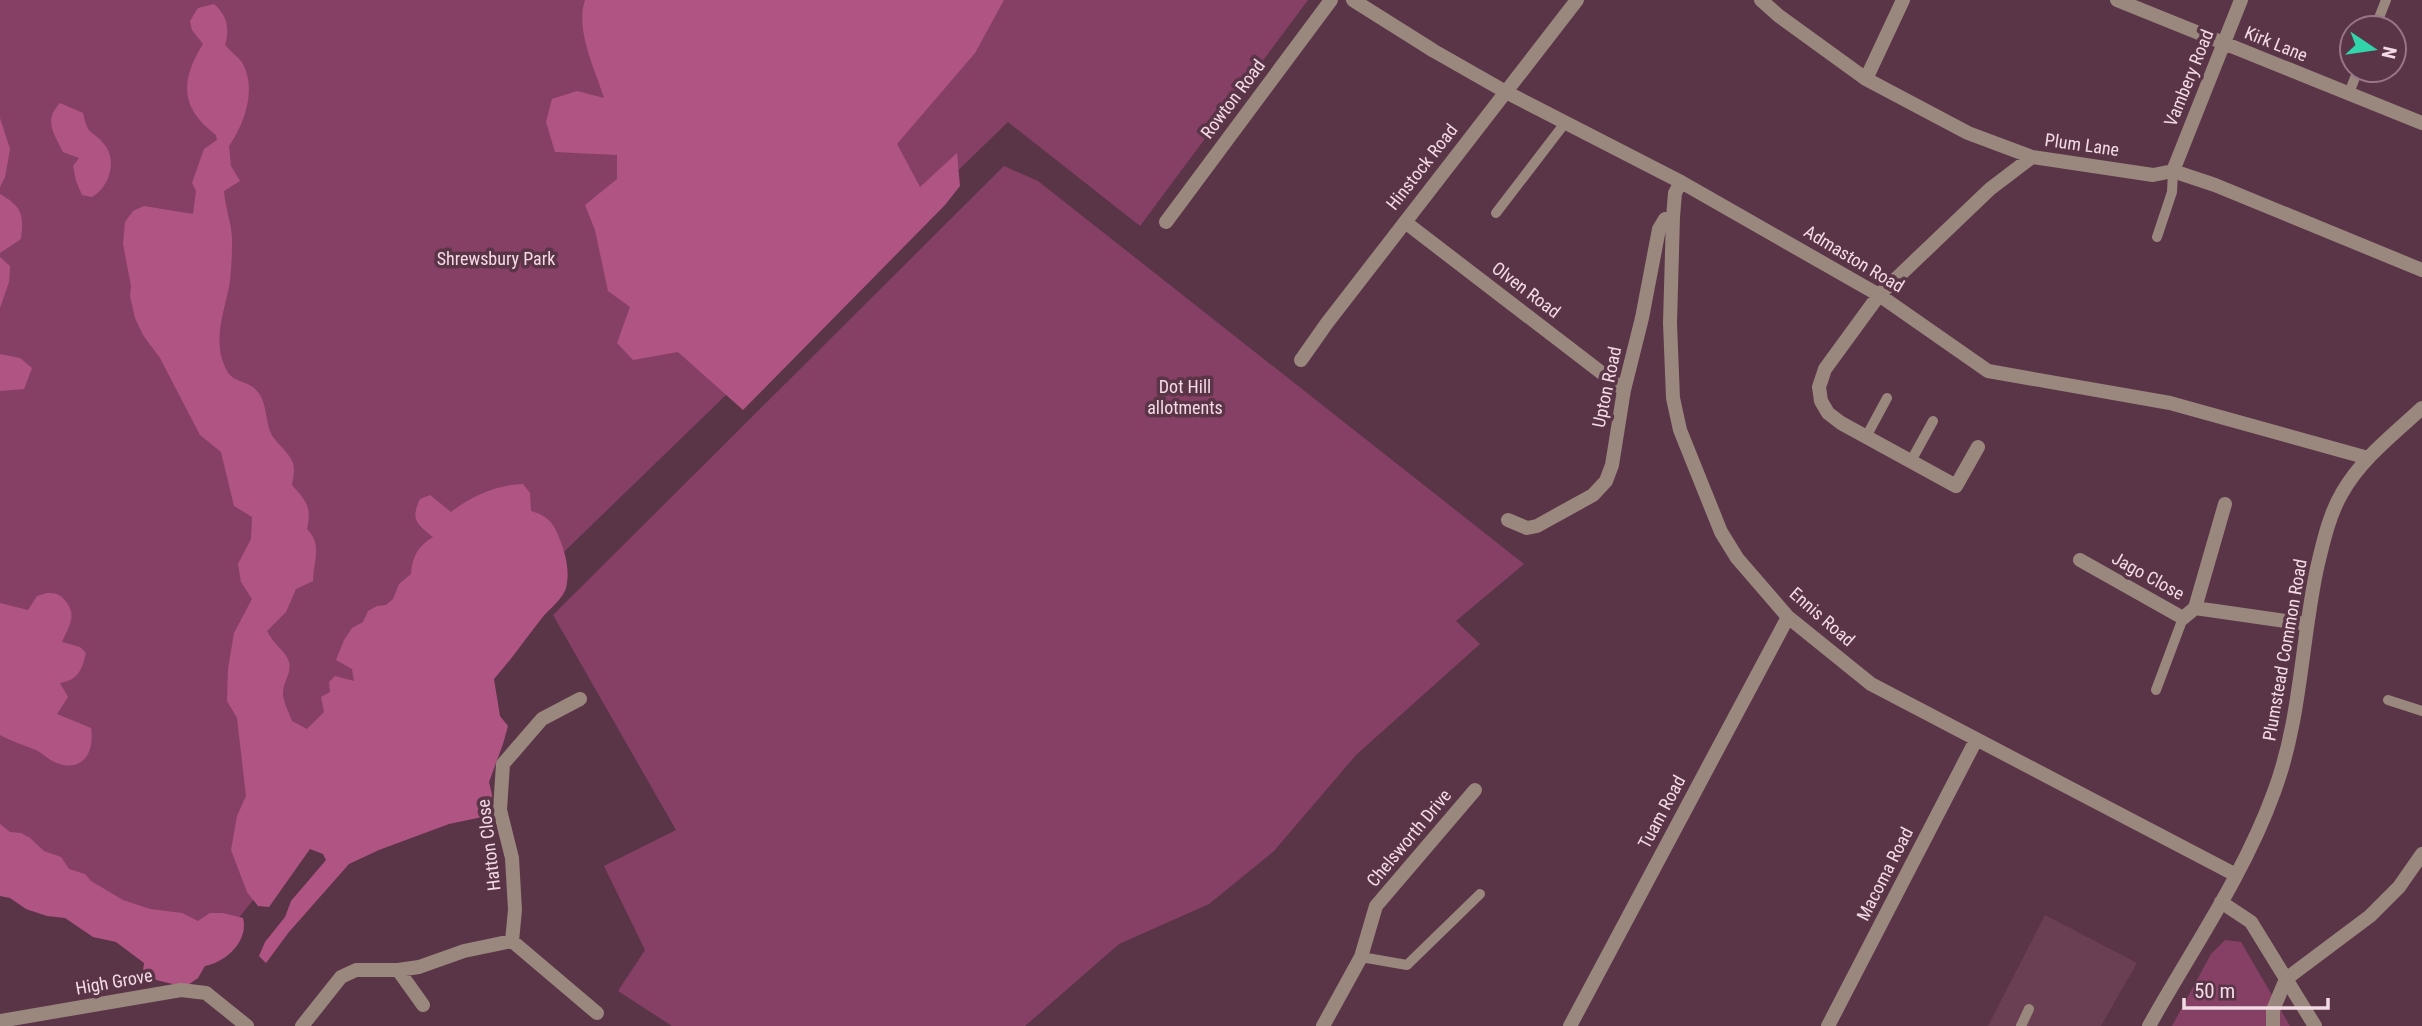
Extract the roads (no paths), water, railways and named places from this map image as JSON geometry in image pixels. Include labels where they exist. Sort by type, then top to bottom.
[{"type":"street","name":"Rowton Road","points":[[1166,222],[1331,0]]},
{"type":"street","name":"Admaston Road","points":[[1353,0],[1506,92],[1681,182],[1880,295],[1988,371],[2170,403],[2368,458]]},
{"type":"street","name":"Hinstock Road","points":[[1301,360],[1577,0]]},
{"type":"street","name":"Plum Lane","points":[[1761,0],[1866,79],[1968,133],[2032,157],[2153,175],[2173,171],[2422,270]]},
{"type":"street","points":[[1866,79],[1903,0]]},
{"type":"street","name":"Kirk Lane","points":[[2117,0],[2422,123]]},
{"type":"street","name":"Vambery Road","points":[[2173,171],[2241,0]]},
{"type":"street","points":[[1978,447],[1956,486],[1828,413],[1821,401],[1819,387],[1825,369],[1880,295],[1990,189],[2032,157]]},
{"type":"street","name":"Ennis Road","points":[[1681,182],[1675,193],[1673,217],[1670,335],[1673,398],[1680,430],[1721,532],[1737,558],[1788,617],[1871,684],[2236,875]]},
{"type":"street","name":"Upton Road","points":[[1507,520],[1527,528],[1537,526],[1593,495],[1606,481],[1612,465],[1624,390],[1642,318],[1659,229],[1665,219],[1673,217]]},
{"type":"street","name":"Olven Road","points":[[1405,222],[1624,390]]},
{"type":"street","name":"Plumstead Common Road","points":[[2149,1026],[2236,875],[2265,814],[2285,760],[2292,733],[2306,624],[2321,551],[2341,494],[2368,458],[2422,408]]},
{"type":"street","name":"Jago Close","points":[[2080,560],[2183,618],[2196,608],[2225,505]]},
{"type":"street","name":"Jago Close","points":[[2196,608],[2306,624]]},
{"type":"street","name":"Tuam Road","points":[[1570,1026],[1788,617]]},
{"type":"street","name":"Hatton Close","points":[[512,941],[515,910],[512,858],[500,810],[503,764],[542,719],[580,699]]},
{"type":"street","name":"Macoma Road","points":[[1828,1026],[1976,740]]},
{"type":"street","name":"Chelsworth Drive","points":[[1323,1026],[1361,957],[1376,906],[1475,790]]},
{"type":"street","points":[[2273,1026],[2273,1010],[2286,979],[2370,916],[2399,887],[2422,854]]},
{"type":"street","points":[[2221,902],[2251,922],[2315,1026]]},
{"type":"street","points":[[302,1026],[341,977],[356,970],[419,967],[464,951],[512,941],[597,1013]]},
{"type":"street","points":[[398,970],[423,1005]]},
{"type":"street","name":"High Grove","points":[[0,1021],[181,990],[206,993],[247,1026]]},
{"type":"street","points":[[57,1026],[62,1010]]},
{"type":"lane","points":[[2349,93],[2353,84]]},
{"type":"lane","points":[[1496,213],[1565,123]]},
{"type":"lane","points":[[2157,237],[2172,191],[2173,171]]},
{"type":"lane","points":[[1866,436],[1887,398]]},
{"type":"lane","points":[[1911,461],[1933,421]]},
{"type":"lane","points":[[2155,690],[2183,618]]},
{"type":"lane","points":[[2388,700],[2422,711]]},
{"type":"lane","points":[[1361,957],[1408,965],[1480,894]]},
{"type":"lane","points":[[2021,1026],[2029,1009]]},
{"type":"park label","name":"Shrewsbury Park","points":[[496,259]]},
{"type":"park label","name":"Dot Hill allotments","points":[[1185,397]]}]
